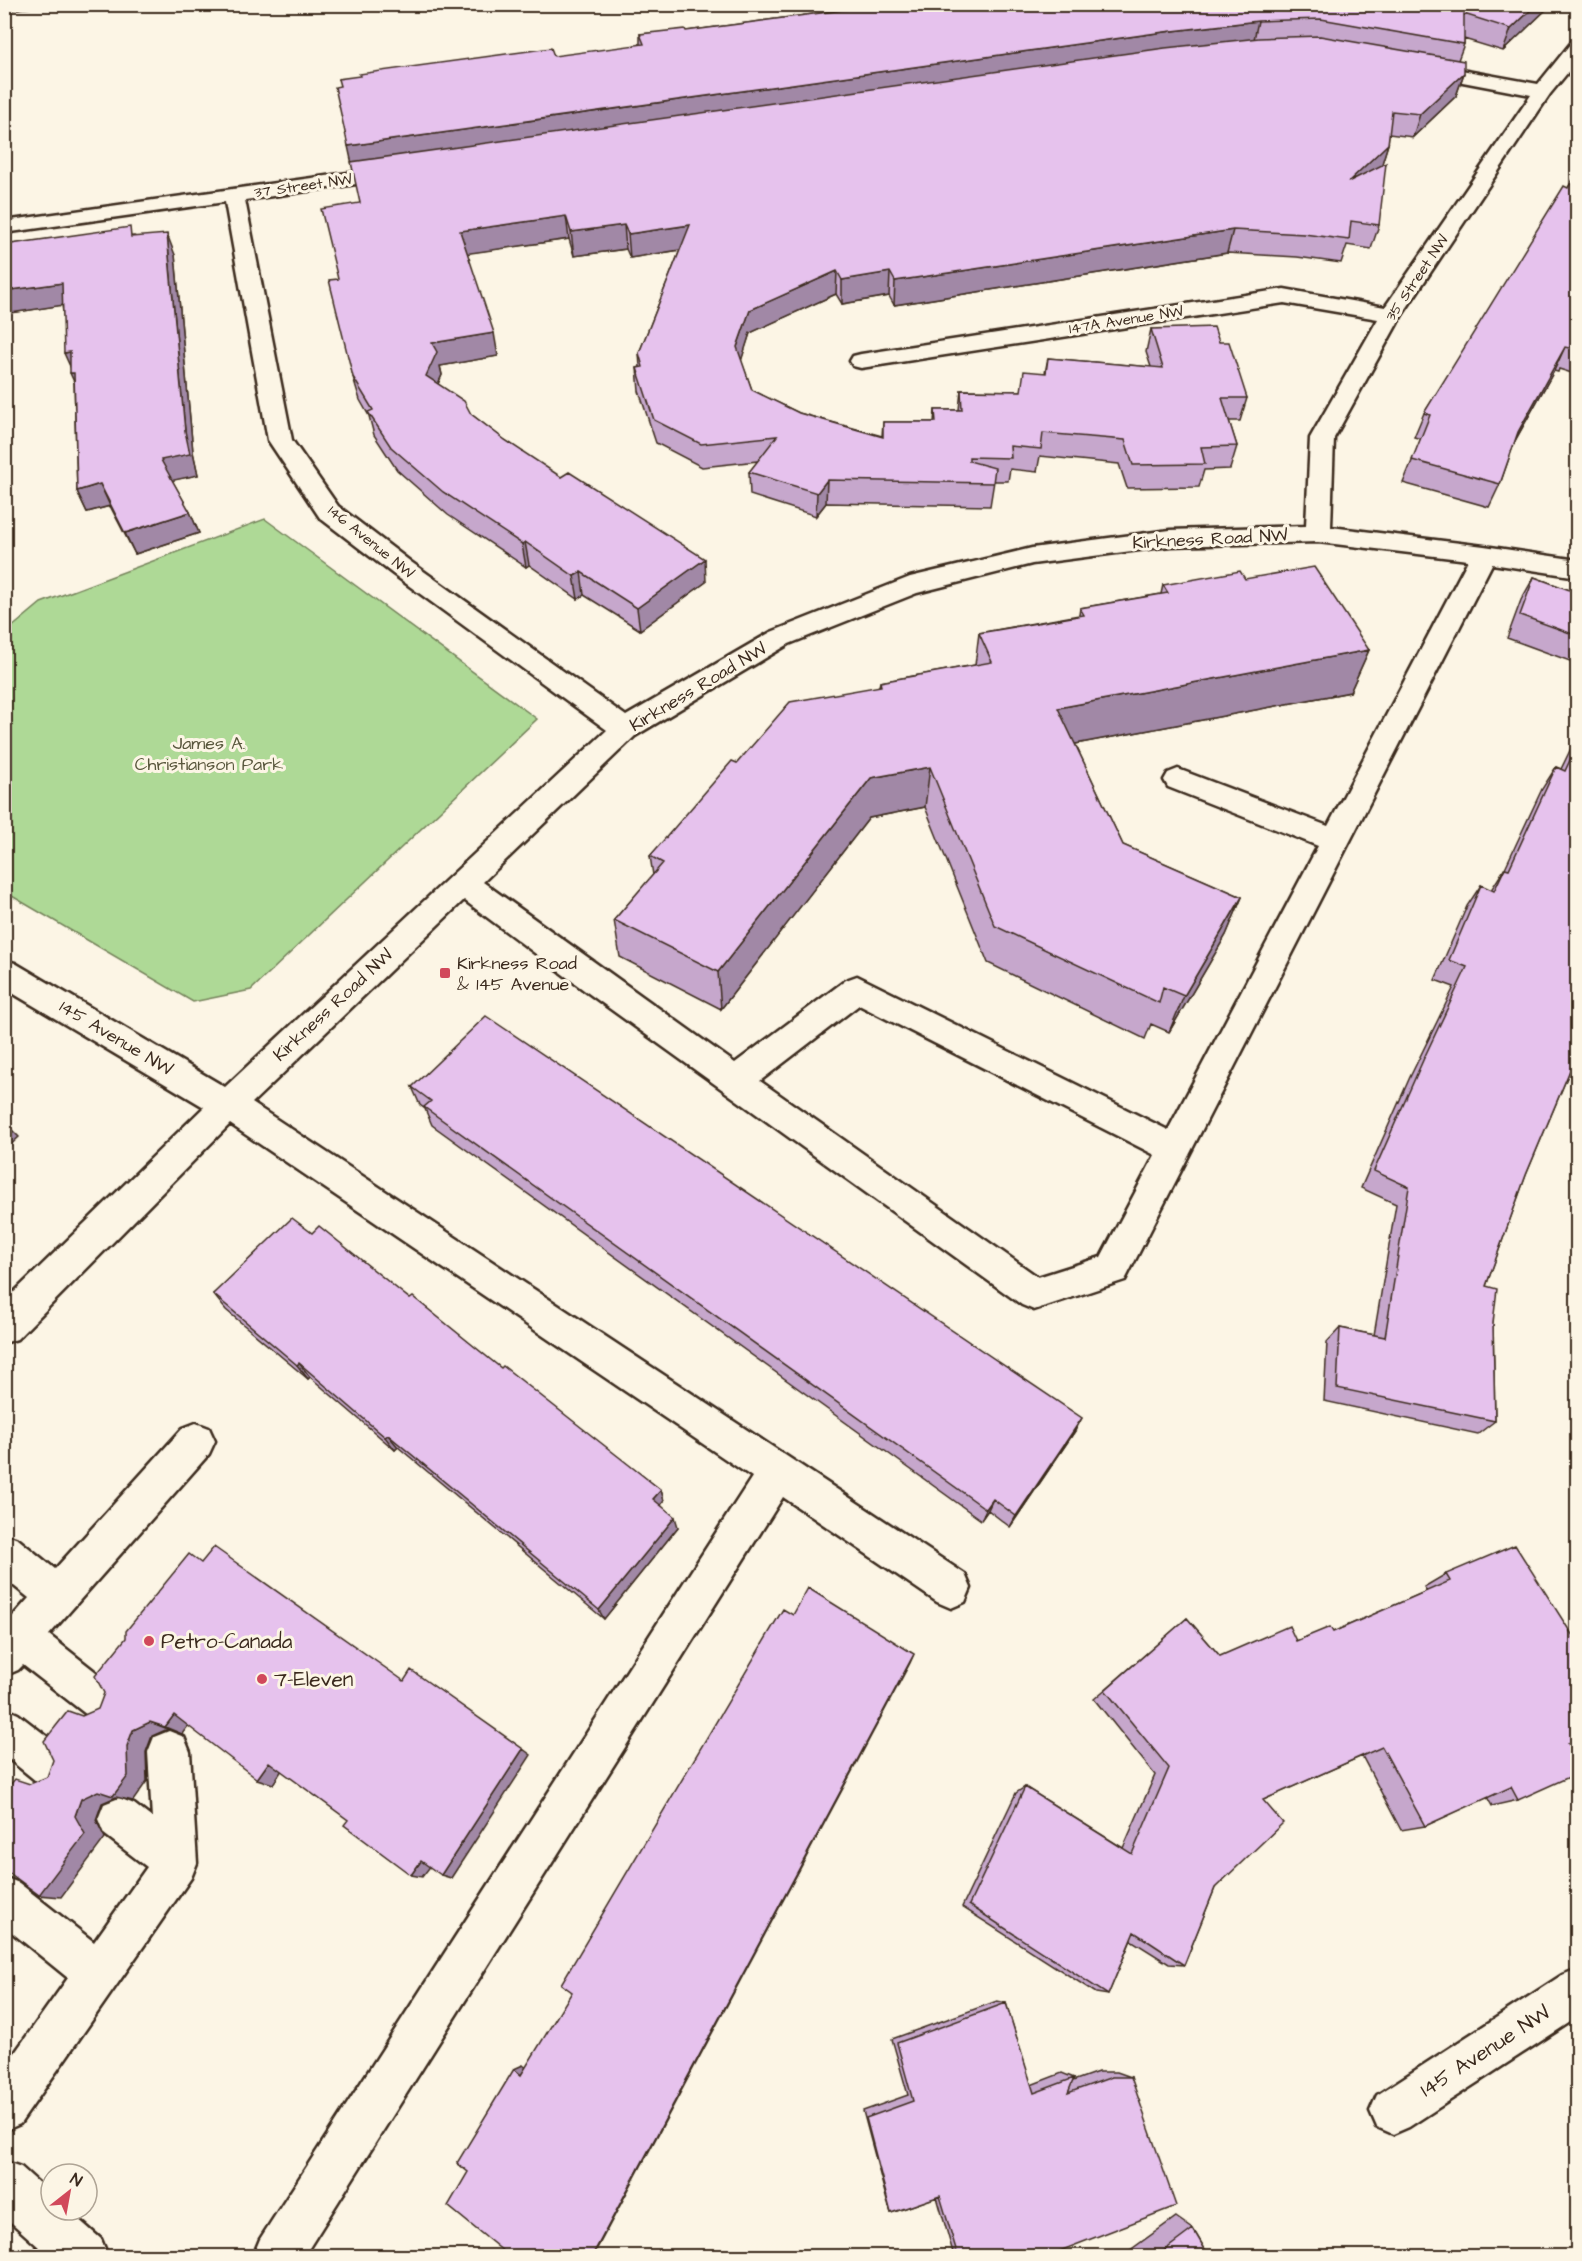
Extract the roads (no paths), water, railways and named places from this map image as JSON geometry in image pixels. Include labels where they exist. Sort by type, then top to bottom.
[{"type":"street","name":"35 Street NW","points":[[1318,534],[1322,438],[1391,315],[1543,91],[1578,47]]},
{"type":"street","points":[[1394,64],[1543,91]]},
{"type":"street","name":"37 Street NW","points":[[4,228],[412,170]]},
{"type":"street","name":"146 Avenue NW","points":[[234,196],[280,440],[329,512],[402,568],[626,729]]},
{"type":"street","name":"147A Avenue NW","points":[[861,361],[1284,296],[1391,315]]},
{"type":"street","name":"Kirkness Road NW","points":[[4,1327],[228,1105],[626,729],[780,638],[910,586],[1032,556],[1170,538],[1318,534],[1578,568]]},
{"type":"street","points":[[463,883],[595,981],[1034,1294],[1113,1269],[1484,554]]},
{"type":"street","points":[[1178,780],[1335,841]]},
{"type":"street","name":"145 Avenue NW","points":[[4,972],[228,1105],[951,1588]]},
{"type":"street","points":[[736,1082],[857,989],[1175,1149]]},
{"type":"street","points":[[101,1701],[13,1647],[196,1441]]},
{"type":"street","points":[[277,2256],[777,1472]]},
{"type":"street","points":[[4,1553],[58,1596]]},
{"type":"street","points":[[4,1728],[51,1766]]},
{"type":"street","points":[[4,2108],[176,1863],[169,1752]]},
{"type":"street","points":[[119,1819],[176,1863]]},
{"type":"street","points":[[4,1898],[98,1974]]},
{"type":"street","name":"145 Avenue NW","points":[[1393,2111],[1578,1991]]},
{"type":"street","points":[[4,2184],[84,2256]]},
{"type":"railway","points":[[4,9],[46,4]]},
{"type":"place","name":"Kirkness Road & 145 Avenue","points":[[445,973]]},
{"type":"place","name":"Petro-Canada","points":[[149,1641]]},
{"type":"place","name":"7-Eleven","points":[[262,1679]]},
{"type":"park label","name":"James A. Christianson Park","points":[[209,753]]}]
